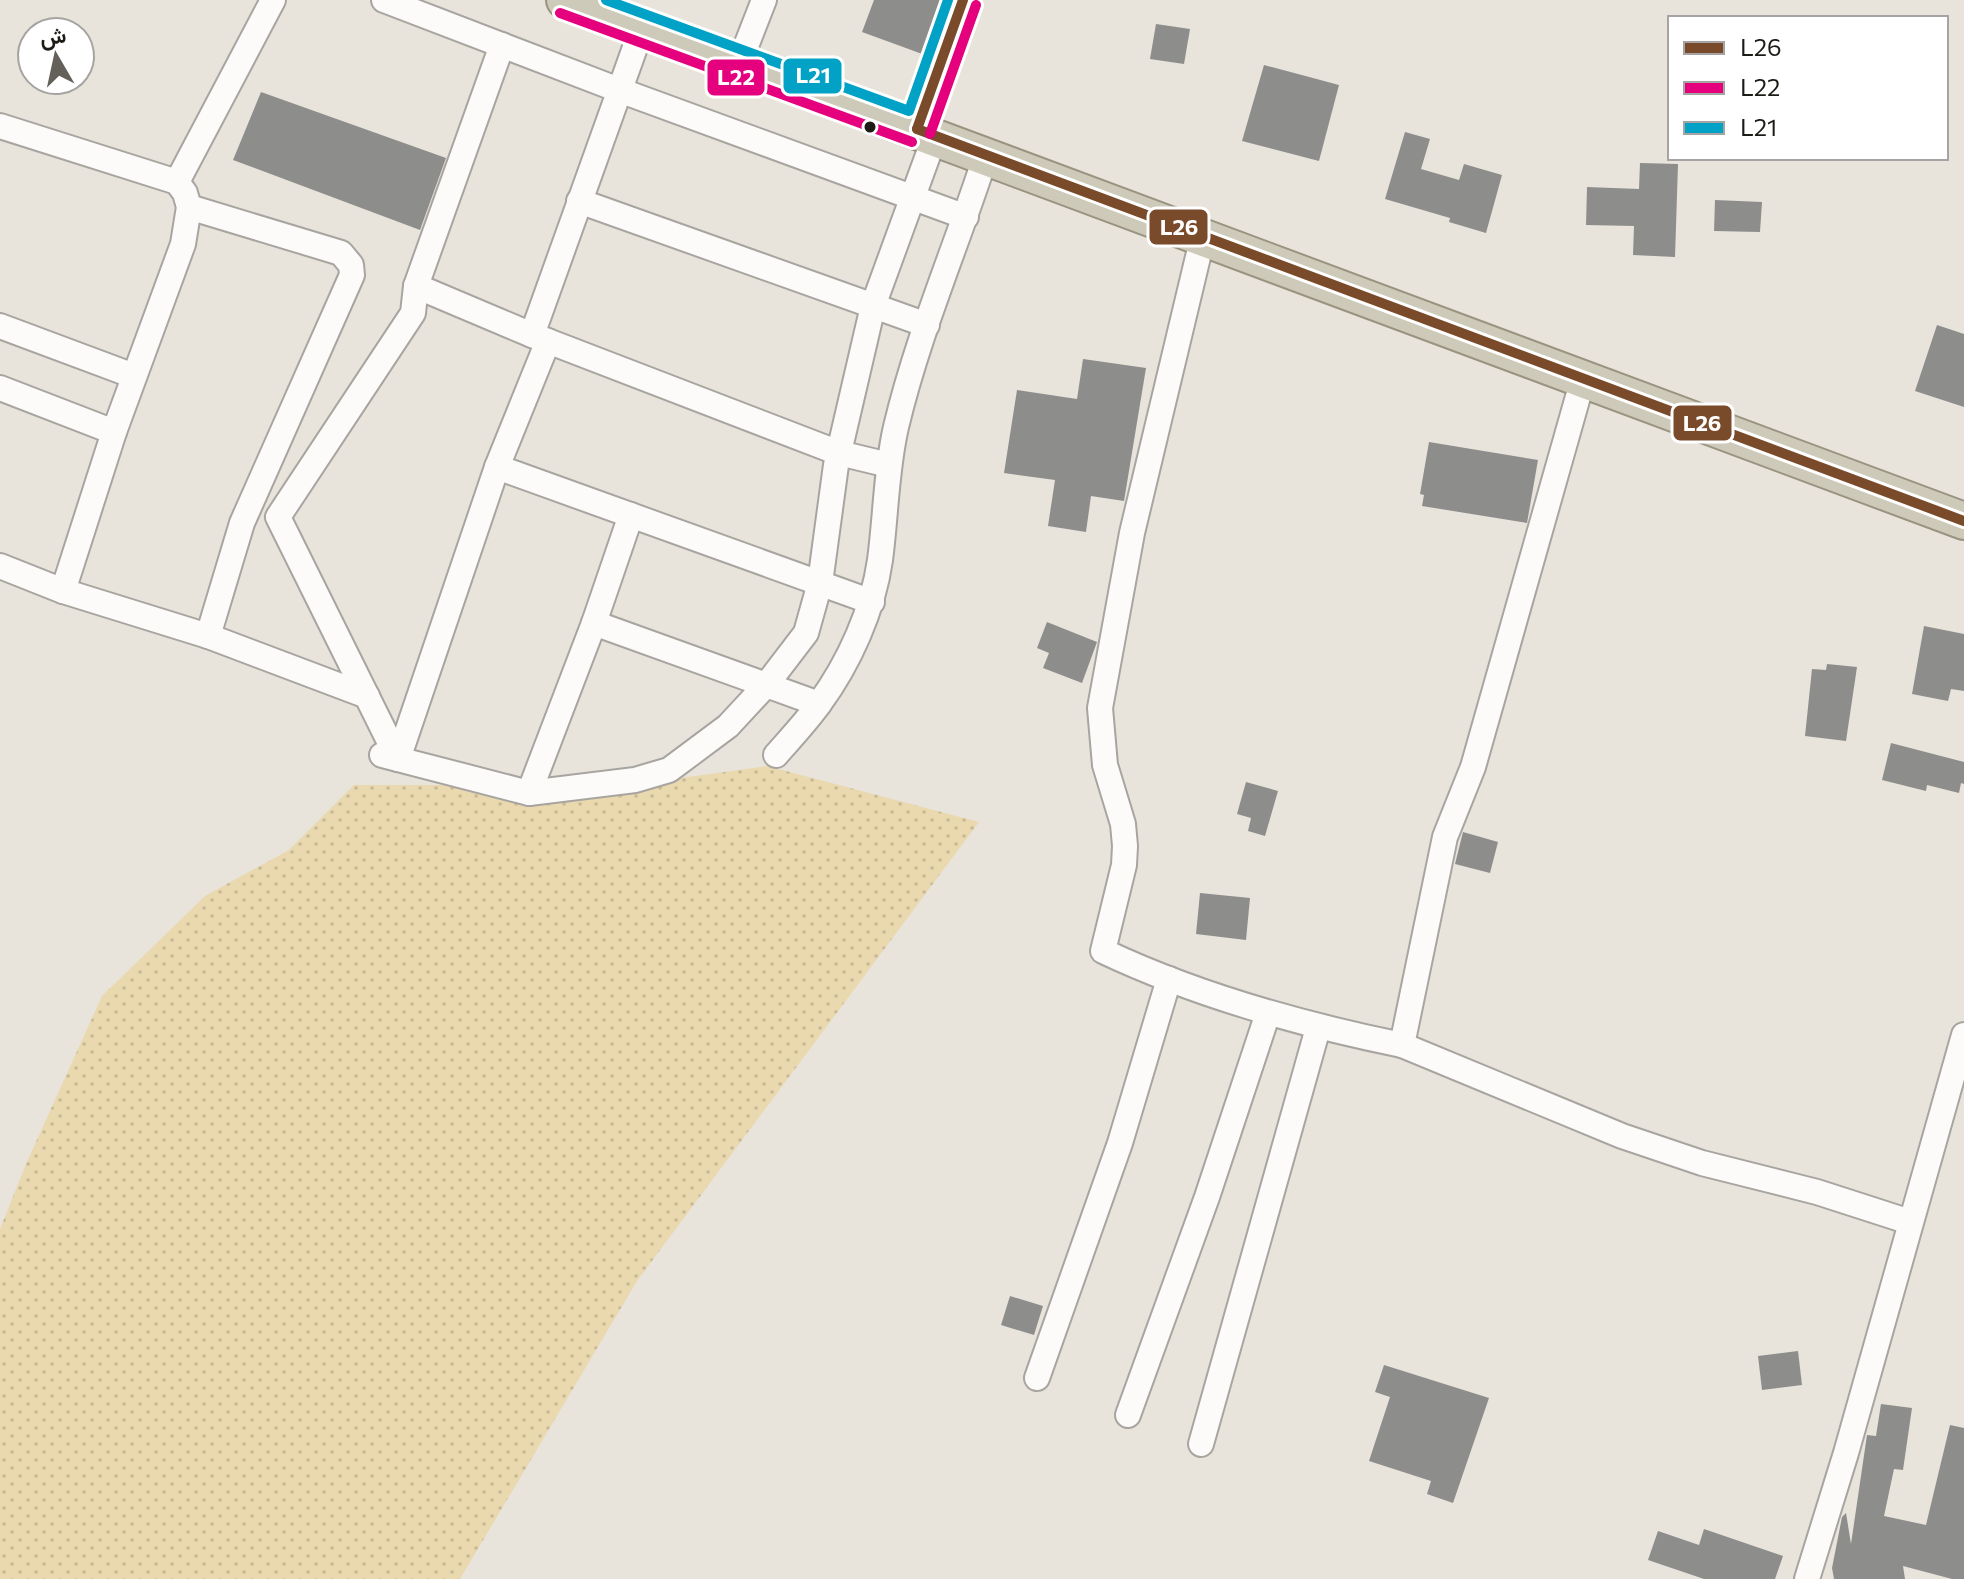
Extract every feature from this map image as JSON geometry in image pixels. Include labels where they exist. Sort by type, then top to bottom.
[{"type":"highway","points":[[565,0],[1964,521]]},
{"type":"street","points":[[177,182],[273,0]]},
{"type":"street","points":[[384,0],[966,217]]},
{"type":"street","points":[[739,64],[764,0]]},
{"type":"street","points":[[390,757],[529,793],[635,780],[669,770],[728,726],[767,684],[806,633],[820,583],[839,453],[873,306],[912,197],[926,132],[963,0]]},
{"type":"street","points":[[390,757],[497,467],[540,338],[579,201],[642,28]]},
{"type":"street","points":[[390,757],[367,696],[278,517],[413,313],[416,286],[502,45]]},
{"type":"street","points":[[0,126],[177,182],[185,193],[189,207],[183,244],[114,432],[63,591]]},
{"type":"street","points":[[776,755],[819,704],[850,651],[872,602],[896,426],[927,325],[986,155]]},
{"type":"street","points":[[579,201],[927,325]]},
{"type":"street","points":[[189,207],[341,253],[351,265],[352,275],[242,523],[208,636]]},
{"type":"street","points":[[1203,236],[1132,533],[1100,708],[1105,765],[1123,824],[1125,846],[1124,865],[1103,951],[1169,979],[1268,1013],[1318,1028],[1402,1045],[1622,1136],[1702,1163],[1817,1192],[1910,1222]]},
{"type":"street","points":[[416,286],[540,338],[839,453],[889,465]]},
{"type":"street","points":[[0,326],[134,376]]},
{"type":"street","points":[[1402,1045],[1445,837],[1473,767],[1583,379]]},
{"type":"street","points":[[0,388],[114,432]]},
{"type":"street","points":[[497,467],[872,602]]},
{"type":"street","points":[[529,793],[594,623],[631,515]]},
{"type":"street","points":[[0,566],[63,591],[208,636],[367,696]]},
{"type":"street","points":[[594,623],[819,704]]},
{"type":"street","points":[[1037,1378],[1120,1143],[1169,979]]},
{"type":"street","points":[[1128,1415],[1207,1197],[1268,1013]]},
{"type":"street","points":[[1201,1444],[1318,1028]]},
{"type":"street","points":[[1807,1579],[1846,1453],[1964,1035]]},
{"type":"shaded area","points":[[767,766],[979,822],[637,1281],[460,1579],[0,1579],[0,1229],[102,996],[205,896],[289,850],[354,785],[630,785]]},
{"type":"building","points":[[874,0],[946,0],[925,55],[862,32]]},
{"type":"building","points":[[1156,24],[1190,29],[1184,64],[1150,59]]},
{"type":"building","points":[[1264,65],[1339,85],[1319,161],[1242,141]]},
{"type":"building","points":[[261,92],[446,158],[420,230],[233,160]]},
{"type":"building","points":[[1405,132],[1430,139],[1421,169],[1459,180],[1464,164],[1502,175],[1486,233],[1449,222],[1450,218],[1385,199]]},
{"type":"building","points":[[1640,163],[1678,164],[1675,257],[1633,255],[1634,226],[1586,225],[1587,187],[1639,189]]},
{"type":"building","points":[[1715,200],[1762,202],[1760,232],[1714,231]]},
{"type":"building","points":[[1937,325],[1964,334],[1964,407],[1915,391]]},
{"type":"building","points":[[1083,359],[1146,368],[1124,501],[1091,496],[1086,532],[1048,526],[1055,480],[1004,473],[1017,390],[1077,399]]},
{"type":"building","points":[[1429,442],[1538,460],[1527,523],[1422,506],[1424,495],[1420,494]]},
{"type":"building","points":[[1047,622],[1097,642],[1082,683],[1043,668],[1049,653],[1037,648]]},
{"type":"building","points":[[1924,626],[1964,634],[1964,691],[1951,689],[1948,701],[1912,694]]},
{"type":"building","points":[[1827,664],[1857,667],[1846,741],[1805,736],[1812,669],[1826,670]]},
{"type":"building","points":[[1891,743],[1964,762],[1964,784],[1961,783],[1959,793],[1927,785],[1926,791],[1882,780]]},
{"type":"building","points":[[1246,782],[1278,791],[1265,836],[1248,831],[1251,818],[1237,814]]},
{"type":"building","points":[[1463,832],[1498,842],[1490,873],[1455,864]]},
{"type":"building","points":[[1200,893],[1250,898],[1246,940],[1196,934]]},
{"type":"building","points":[[1010,1296],[1043,1306],[1034,1335],[1001,1325]]},
{"type":"building","points":[[1798,1351],[1802,1385],[1762,1390],[1758,1356]]},
{"type":"building","points":[[1384,1365],[1489,1398],[1453,1503],[1427,1494],[1431,1481],[1369,1461],[1390,1397],[1375,1392]]},
{"type":"building","points":[[1881,1404],[1912,1408],[1903,1470],[1894,1469],[1884,1516],[1926,1525],[1950,1425],[1964,1428],[1964,1579],[1952,1579],[1903,1566],[1905,1579],[1834,1579],[1832,1568],[1842,1517],[1846,1513],[1851,1544],[1867,1435],[1876,1436]]},
{"type":"building","points":[[1704,1529],[1783,1556],[1775,1579],[1704,1579],[1648,1560],[1658,1531],[1699,1545]]},
{"type":"transit line","name":"L21","points":[[606,0],[909,111],[948,0]]},
{"type":"transit line","name":"L26","points":[[917,129],[963,0]]},
{"type":"transit line","name":"L22","points":[[930,134],[976,5]]},
{"type":"transit line","name":"L22","points":[[560,13],[912,142]]},
{"type":"transit line","name":"L26","points":[[917,129],[1964,521]]}]
